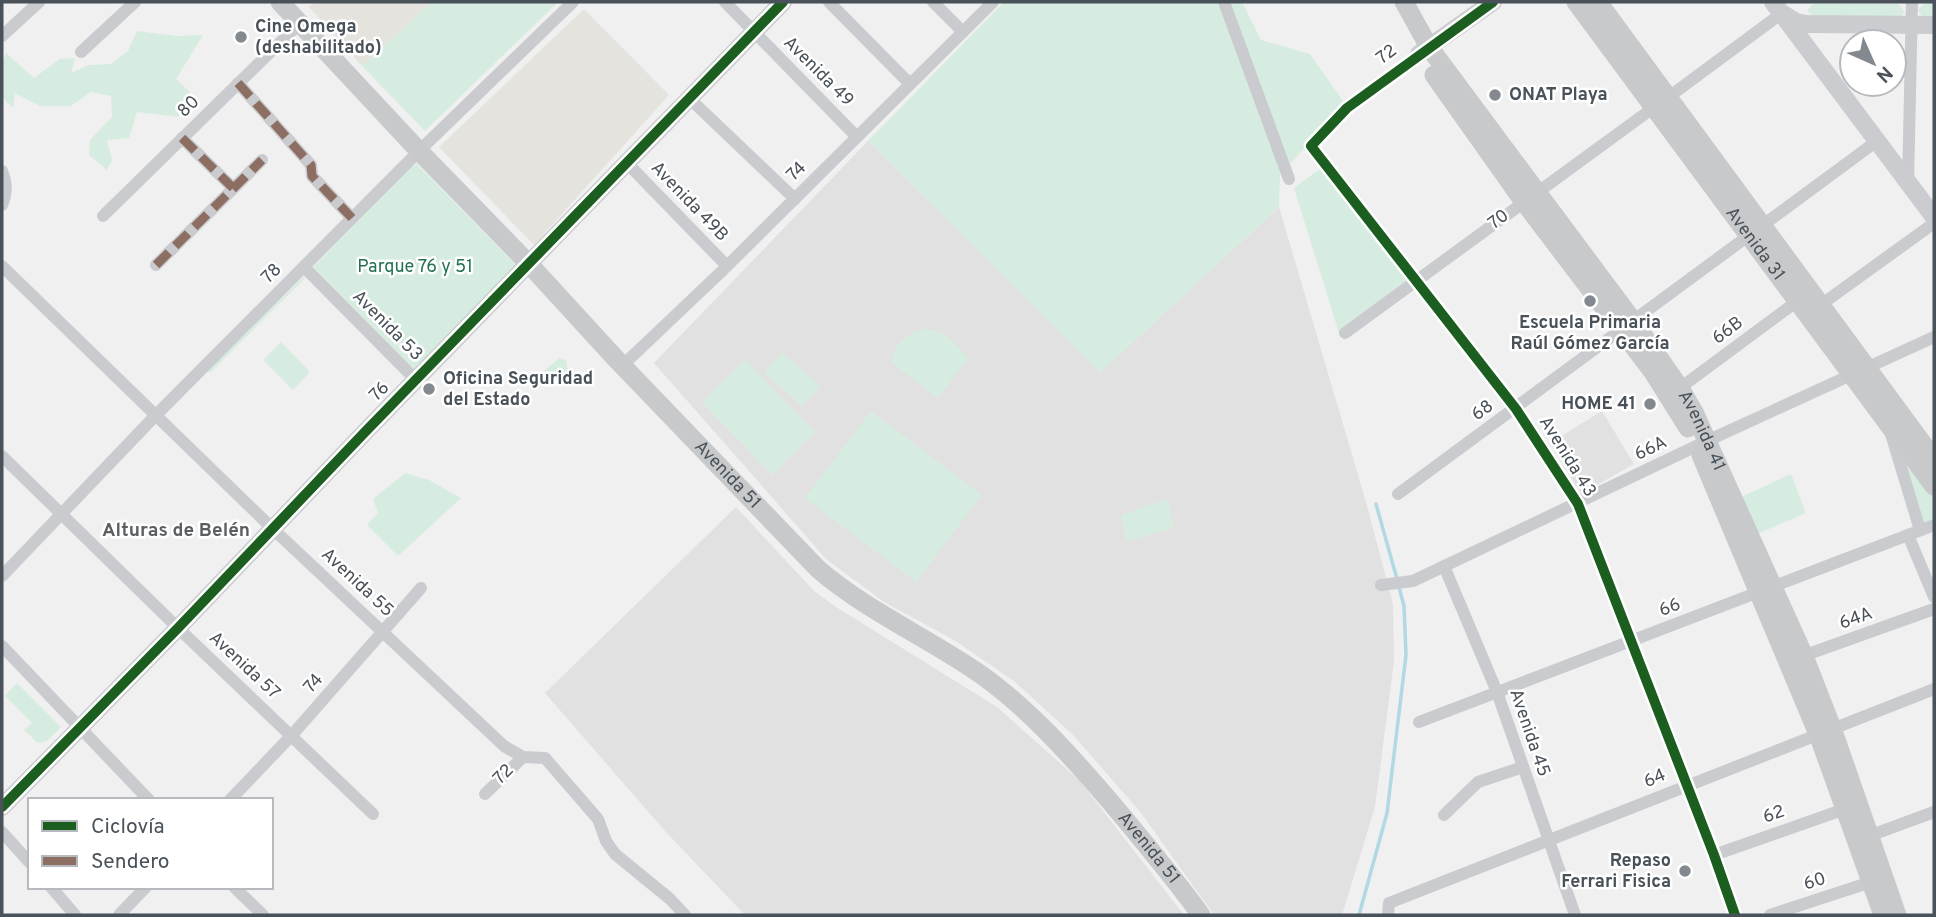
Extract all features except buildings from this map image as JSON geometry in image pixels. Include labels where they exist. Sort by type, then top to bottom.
[{"type":"main road","name":"Avenida 51","points":[[282,2],[419,151],[826,576],[841,589],[943,649],[984,677],[1045,730],[1137,833],[1201,915]]},
{"type":"main road","name":"Avenida 41","points":[[1390,2],[1627,325],[1680,388],[1796,658],[1869,836],[1897,915]]},
{"type":"main road","name":"Avenida 41","points":[[1404,2],[1424,50]]},
{"type":"main road","name":"Avenida 31","points":[[1576,2],[1661,102],[1756,230],[1822,304],[1888,424],[1934,486]]},
{"type":"main road","name":"Avenida 31","points":[[1598,2],[1661,102]]},
{"type":"main road","name":"Avenida 31","points":[[1756,230],[1796,302],[1861,372],[1934,459]]},
{"type":"main road","name":"Avenida 41","points":[[1627,325],[1683,418],[1703,443]]},
{"type":"main road","name":"Avenida 41","points":[[1825,731],[1845,809],[1882,915]]},
{"type":"street","points":[[2,36],[39,2]]},
{"type":"street","name":"78","points":[[2,576],[156,415],[419,151],[573,2]]},
{"type":"street","name":"Avenida 49","points":[[724,2],[858,136]]},
{"type":"street","name":"76","points":[[2,807],[783,2]]},
{"type":"street","points":[[829,2],[910,84]]},
{"type":"street","points":[[933,2],[962,32]]},
{"type":"street","name":"74","points":[[622,365],[727,266],[993,2]]},
{"type":"street","points":[[1224,2],[1289,179]]},
{"type":"street","name":"72","points":[[1311,146],[1347,108],[1493,2]]},
{"type":"street","points":[[1908,183],[1912,2]]},
{"type":"street","points":[[81,52],[127,5]]},
{"type":"street","points":[[1781,6],[1797,22],[1807,24],[1934,25]]},
{"type":"street","points":[[1781,6],[1908,183],[1927,198],[1934,217]]},
{"type":"street","name":"70","points":[[1345,332],[1661,102],[1781,6]]},
{"type":"street","name":"80","points":[[103,216],[300,23]]},
{"type":"street","points":[[238,83],[311,165],[312,176],[352,219]]},
{"type":"street","points":[[689,98],[795,199]]},
{"type":"street","points":[[182,138],[233,188]]},
{"type":"street","name":"68","points":[[1398,494],[1877,141]]},
{"type":"street","name":"Avenida 43","points":[[1311,146],[1516,408],[1578,504],[1735,915]]},
{"type":"street","points":[[156,265],[262,160]]},
{"type":"street","name":"Avenida 49B","points":[[626,162],[727,266]]},
{"type":"street","points":[[2,171],[6,182],[6,195],[2,205]]},
{"type":"street","points":[[1822,304],[1934,223]]},
{"type":"street","name":"Avenida 55","points":[[2,266],[273,529],[504,746],[523,757],[545,758],[598,819],[606,841],[615,854],[670,899],[685,915]]},
{"type":"street","name":"Avenida 53","points":[[304,267],[416,380]]},
{"type":"street","name":"66B","points":[[1680,388],[1796,302]]},
{"type":"street","name":"66A","points":[[1381,586],[1413,581],[1934,337]]},
{"type":"street","points":[[1888,424],[1914,532],[1934,597]]},
{"type":"street","name":"Avenida 57","points":[[2,456],[373,814]]},
{"type":"street","name":"66","points":[[1419,722],[1934,525]]},
{"type":"street","name":"Avenida 45","points":[[1444,566],[1497,692],[1576,915]]},
{"type":"street","name":"74","points":[[232,798],[292,735],[421,588]]},
{"type":"street","name":"64A","points":[[1796,658],[1934,609]]},
{"type":"street","points":[[2,646],[147,798]]},
{"type":"street","name":"64","points":[[1389,909],[1687,785],[1934,689]]},
{"type":"street","name":"72","points":[[485,794],[523,757]]},
{"type":"street","points":[[1444,815],[1478,782],[1523,767]]},
{"type":"street","name":"62","points":[[1714,855],[1845,809]]},
{"type":"street","points":[[1869,836],[1934,812]]},
{"type":"street","points":[[2,832],[28,861]]},
{"type":"street","name":"60","points":[[1770,915],[1871,882]]},
{"type":"street","points":[[53,889],[75,915]]},
{"type":"street","points":[[119,915],[144,889]]},
{"type":"street","points":[[236,889],[262,915]]},
{"type":"shaded area","points":[[314,2],[432,2],[362,66],[309,7]]},
{"type":"shaded area","points":[[584,9],[669,95],[534,245],[439,147]]},
{"type":"shaded area","points":[[868,141],[1100,372],[1279,207],[1366,502],[1393,604],[1394,661],[1375,807],[1342,915],[1214,915],[1141,813],[1074,736],[1014,681],[954,640],[884,602],[826,559],[654,363]]},
{"type":"shaded area","points":[[1602,411],[1634,464],[1581,494],[1550,443]]},
{"type":"shaded area","points":[[736,507],[814,591],[997,707],[1079,780],[1184,915],[745,915],[665,831],[545,693]]},
{"type":"green space","points":[[432,2],[558,2],[425,131],[362,66]]},
{"type":"green space","points":[[1004,2],[1242,2],[1261,40],[1310,54],[1345,104],[1280,175],[1279,207],[1100,373],[868,141]]},
{"type":"green space","points":[[1925,3],[1934,3],[1934,19],[1924,18],[1919,13],[1918,10]]},
{"type":"green space","points":[[1813,4],[1899,4],[1904,12],[1902,16],[1813,17],[1807,10]]},
{"type":"green space","points":[[137,31],[177,36],[203,35],[176,79],[190,92],[178,117],[137,112],[129,138],[107,140],[112,160],[107,170],[89,155],[90,140],[112,117],[111,96],[91,92],[71,106],[40,106],[15,93],[13,108],[2,97],[2,63],[6,53],[34,78],[60,59],[75,58],[71,73],[89,65],[111,64],[128,51]]},
{"type":"green space","name":"Parque 76 y 51","points":[[417,164],[516,265],[416,372],[313,267]]},
{"type":"green space","points":[[1321,168],[1411,279],[1339,333],[1294,188]]},
{"type":"green space","points":[[303,277],[305,278],[210,373],[208,371]]},
{"type":"green space","points":[[924,329],[949,338],[968,358],[938,398],[892,363],[898,345]]},
{"type":"green space","points":[[281,342],[310,372],[293,390],[263,360]]},
{"type":"green space","points":[[782,352],[820,386],[802,406],[764,373]]},
{"type":"green space","points":[[559,358],[566,360],[568,371],[556,382],[544,371]]},
{"type":"green space","points":[[745,360],[815,432],[772,475],[702,402]]},
{"type":"green space","points":[[871,411],[982,495],[916,582],[805,498]]},
{"type":"green space","points":[[1888,424],[1934,487],[1934,525],[1920,530]]},
{"type":"green space","points":[[405,473],[429,480],[461,498],[398,556],[367,525],[378,513],[373,499]]},
{"type":"green space","points":[[1791,474],[1806,513],[1750,537],[1735,500]]},
{"type":"green space","points":[[1167,499],[1174,528],[1126,541],[1121,515]]},
{"type":"green space","points":[[17,683],[61,727],[47,741],[38,743],[24,730],[32,723],[5,696]]},
{"type":"waterway","points":[[1376,504],[1397,579]]},
{"type":"waterway","points":[[1359,915],[1387,813],[1406,655],[1404,606],[1399,587]]},
{"type":"marked path","points":[[238,83],[311,165],[312,176],[352,218]]},
{"type":"marked path","points":[[182,138],[233,188]]},
{"type":"marked path","points":[[156,265],[262,160]]},
{"type":"cycle path","points":[[2,807],[783,2]]},
{"type":"cycle path","points":[[1493,2],[1347,108],[1311,146],[1516,409],[1578,504],[1735,915]]},
{"type":"place","name":"Cine Omega (deshabilitado)","points":[[241,37]]},
{"type":"place","name":"ONAT Playa","points":[[1495,95]]},
{"type":"place","name":"Escuela Primaria Raúl Gómez García","points":[[1590,301]]},
{"type":"place","name":"Oficina Seguridad del Estado","points":[[429,389]]},
{"type":"place","name":"HOME 41","points":[[1650,404]]},
{"type":"place","name":"Repaso Ferrari Fisica","points":[[1685,871]]},
{"type":"district","name":"Alturas de Belén","points":[[176,531]]}]
